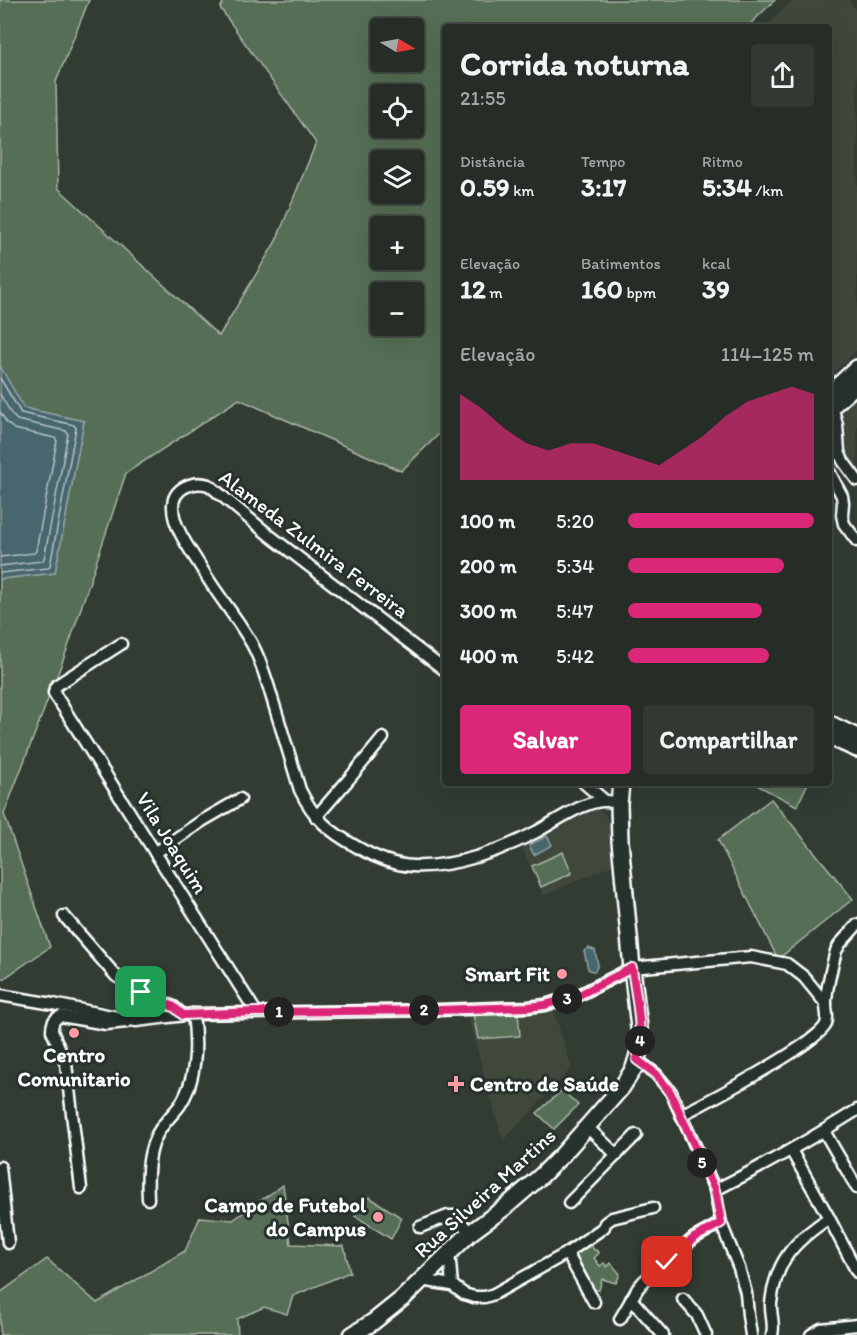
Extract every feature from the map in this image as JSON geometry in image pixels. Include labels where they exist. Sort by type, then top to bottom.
[{"type":"main road","points":[[832,399],[857,368]]},
{"type":"main road","points":[[832,401],[857,384]]},
{"type":"main road","points":[[832,725],[857,737]]},
{"type":"main road","points":[[832,738],[857,749]]},
{"type":"main road","name":"Rua Silveira Martins","points":[[352,1335],[403,1298],[470,1233],[541,1176],[622,1087],[634,1068],[640,1048],[640,1036],[620,839],[612,802],[620,786]]},
{"type":"street","points":[[832,409],[837,425],[839,452],[857,480]]},
{"type":"street","points":[[832,477],[842,496],[844,524],[857,541]]},
{"type":"street","name":"Alameda Zulmira Ferreira","points":[[442,668],[269,535],[209,485],[190,484],[175,495],[173,513],[183,538],[252,645],[263,668],[300,790],[316,817],[342,839],[361,850],[397,864],[427,865],[472,857],[511,844],[581,807],[612,802]]},
{"type":"street","name":"Vila Joaquim","points":[[121,644],[57,685],[54,690],[55,695],[256,1012]]},
{"type":"street","points":[[316,817],[383,738]]},
{"type":"street","points":[[588,786],[612,802]]},
{"type":"street","points":[[154,853],[240,799]]},
{"type":"street","points":[[64,916],[116,976],[141,992],[188,1015],[195,1043],[194,1066],[180,1104],[162,1125],[155,1138],[147,1178],[148,1199]]},
{"type":"street","points":[[681,1115],[723,1093],[810,1040],[824,1028],[828,1016],[826,1004],[836,951],[857,925]]},
{"type":"street","points":[[81,1188],[66,1064],[52,1030],[57,1017],[106,1024],[188,1015],[256,1012],[438,1010],[545,1005],[581,994],[632,968],[751,957],[787,964],[804,977],[826,1004]]},
{"type":"street","points":[[0,995],[136,1021]]},
{"type":"street","points":[[637,1060],[664,1082],[715,1190],[721,1223],[744,1284],[751,1335]]},
{"type":"street","points":[[715,1190],[754,1171],[857,1110]]},
{"type":"street","points":[[586,1126],[617,1155]]},
{"type":"street","points":[[824,1131],[857,1188]]},
{"type":"street","points":[[568,1203],[636,1135]]},
{"type":"street","points":[[791,1150],[857,1272]]},
{"type":"street","points":[[0,1167],[3,1224],[8,1243]]},
{"type":"street","points":[[421,1280],[452,1285],[464,1294],[485,1297],[567,1253],[604,1227],[605,1222],[612,1218],[653,1208]]},
{"type":"street","points":[[420,1227],[448,1216],[456,1216],[470,1233]]},
{"type":"street","points":[[772,1335],[774,1328],[771,1315],[773,1291],[786,1256],[802,1237],[829,1218]]},
{"type":"street","points":[[620,1319],[644,1281],[694,1238],[721,1223]]},
{"type":"street","points":[[449,1252],[452,1285]]},
{"type":"street","points":[[567,1253],[594,1302]]},
{"type":"street","points":[[631,1299],[663,1335]]},
{"type":"street","points":[[683,1299],[697,1315],[706,1335]]},
{"type":"street","points":[[811,1335],[821,1329],[857,1325]]},
{"type":"shaded area","points":[[794,0],[849,0],[857,11],[857,350],[832,374],[832,24],[768,24]]},
{"type":"shaded area","points":[[857,392],[857,470],[844,453],[839,408]]},
{"type":"shaded area","points":[[594,810],[605,815],[609,822],[613,865],[543,896],[520,843]]},
{"type":"shaded area","points":[[553,1008],[572,1068],[503,1141],[467,1015]]},
{"type":"green space","points":[[0,0],[89,0],[56,82],[58,188],[219,336],[276,241],[316,143],[220,8],[225,0],[775,0],[750,24],[442,24],[442,431],[401,471],[239,399],[126,473],[68,647],[4,814],[50,947],[0,981],[0,579],[55,573],[84,421],[23,408],[0,366]]},
{"type":"green space","points":[[759,786],[807,786],[797,806]]},
{"type":"green space","points":[[771,799],[853,899],[778,959],[718,840]]},
{"type":"green space","points":[[563,852],[572,873],[541,887],[532,866]]},
{"type":"green space","points":[[518,1012],[520,1036],[478,1039],[473,1014]]},
{"type":"green space","points":[[562,1090],[578,1105],[554,1129],[537,1113]]},
{"type":"green space","points":[[283,1185],[291,1244],[344,1246],[350,1272],[293,1296],[287,1314],[264,1307],[237,1319],[238,1335],[0,1335],[0,1293],[47,1259],[97,1303],[185,1251],[200,1217],[233,1220]]},
{"type":"green space","name":"Campo de Futebol do Campus","points":[[369,1197],[402,1218],[391,1239],[355,1216]]},
{"type":"green space","points":[[589,1243],[599,1253],[594,1258],[600,1266],[604,1263],[607,1267],[611,1263],[620,1274],[616,1283],[602,1279],[599,1290],[593,1290],[575,1254]]},
{"type":"water","points":[[0,366],[24,408],[84,421],[55,573],[0,579]]},
{"type":"water","points":[[547,836],[552,845],[534,855],[529,845]]},
{"type":"water","points":[[588,948],[595,950],[598,965],[595,971],[588,969],[584,951]]},
{"type":"place","name":"Smart Fit","points":[[562,974]]},
{"type":"place","name":"Centro Comunitario","points":[[74,1033]]},
{"type":"place","name":"Centro de Saúde","points":[[456,1084]]},
{"type":"place","name":"Campo de Futebol do Campus","points":[[378,1217]]},
{"type":"route","points":[[141,992],[174,1007],[183,1015],[528,1007],[562,1001],[581,994],[632,968],[640,1036],[637,1060],[656,1074],[670,1092],[715,1190],[721,1223],[694,1238],[667,1262]]}]
